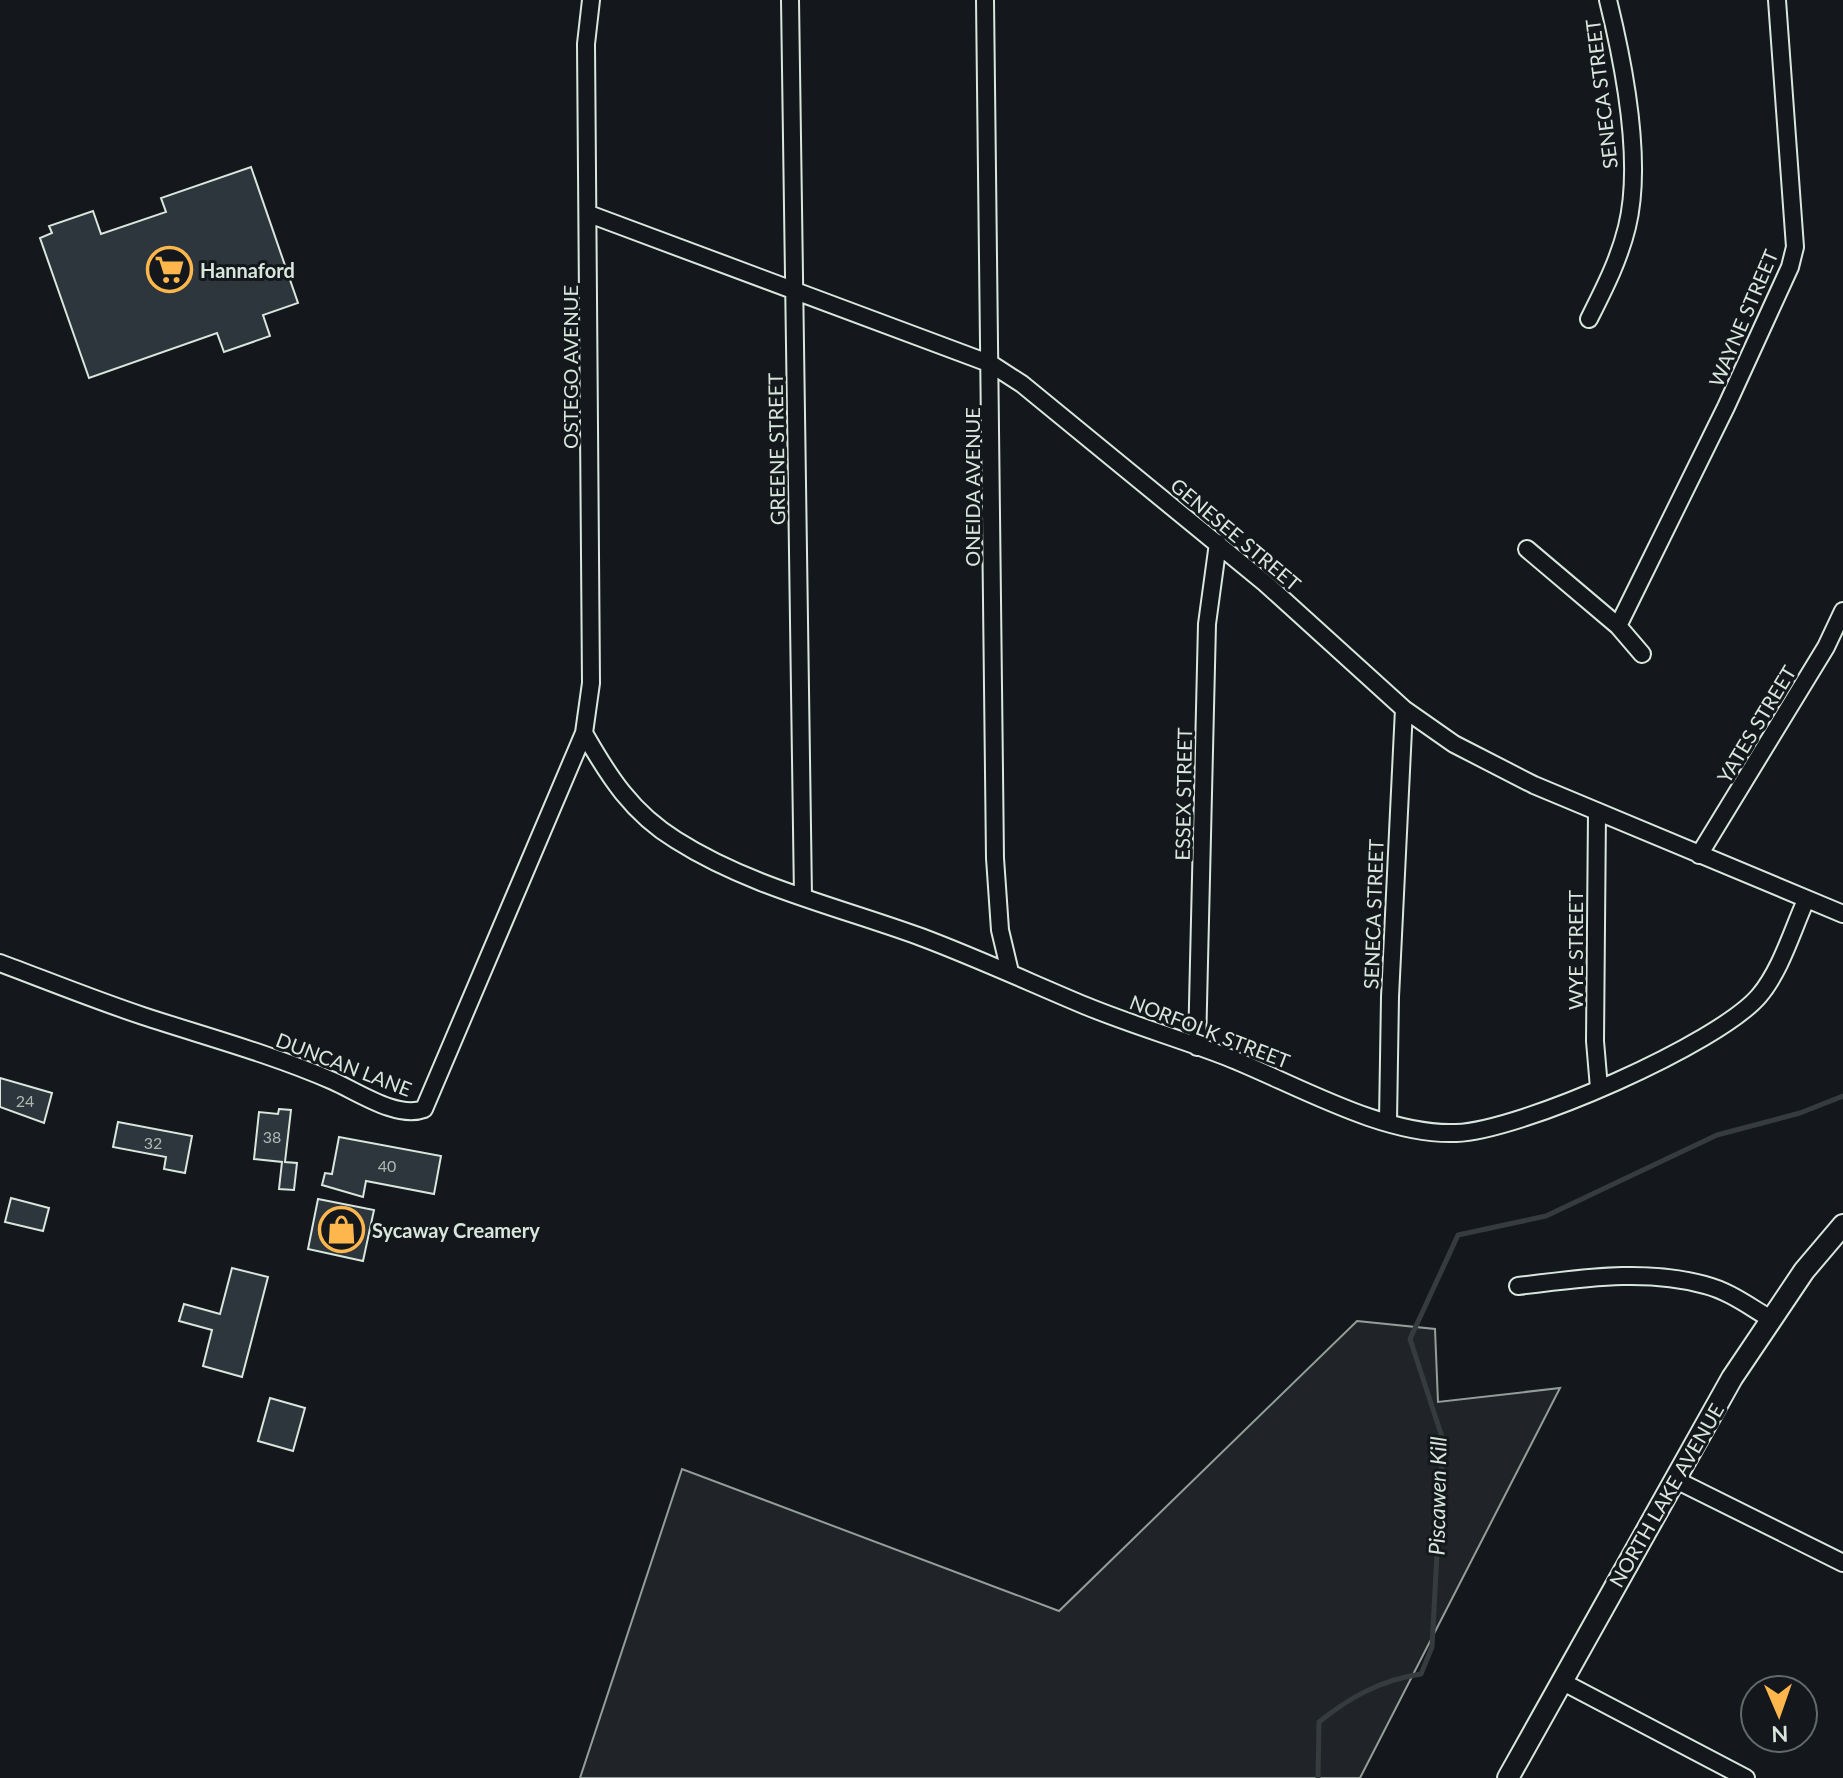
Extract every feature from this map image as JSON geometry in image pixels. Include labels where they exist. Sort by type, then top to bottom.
[{"type":"street","name":"OSTEGO AVENUE","points":[[584,733],[591,683],[586,44],[591,0]]},
{"type":"street","name":"GREENE STREET","points":[[790,0],[803,897]]},
{"type":"street","name":"ONEIDA AVENUE","points":[[985,0],[995,858],[1000,930],[1010,972]]},
{"type":"street","name":"SENECA STREET","points":[[1589,319],[1616,265],[1628,224],[1629,125],[1617,35],[1608,0]]},
{"type":"street","name":"WAYNE STREET","points":[[1618,626],[1726,407],[1790,267],[1795,247],[1777,0]]},
{"type":"street","name":"GENESEE STREET","points":[[589,214],[991,364],[1035,394],[1218,543],[1404,709],[1454,744],[1597,812],[1843,914]]},
{"type":"street","name":"ESSEX STREET","points":[[1197,1047],[1207,624],[1218,543]]},
{"type":"street","points":[[1527,549],[1618,626],[1642,654]]},
{"type":"street","name":"YATES STREET","points":[[1699,855],[1826,647],[1843,611]]},
{"type":"street","name":"SENECA STREET","points":[[1388,1121],[1398,772],[1404,709]]},
{"type":"street","name":"NORFOLK STREET","points":[[584,733],[612,781],[651,823],[713,860],[803,897],[1010,972],[1087,1006],[1388,1121],[1430,1134],[1462,1133],[1561,1103],[1701,1040],[1743,1012],[1769,981],[1806,900]]},
{"type":"street","name":"DUNCAN LANE","points":[[0,963],[143,1016],[222,1038],[388,1106],[415,1112],[424,1109],[584,733]]},
{"type":"street","name":"WYE STREET","points":[[1597,812],[1595,1025],[1599,1088]]},
{"type":"street","name":"NORTH LAKE AVENUE","points":[[1508,1778],[1732,1378],[1804,1271],[1843,1225]]},
{"type":"street","points":[[1518,1286],[1607,1276],[1652,1277],[1704,1284],[1771,1319]]},
{"type":"street","points":[[1674,1479],[1843,1563]]},
{"type":"street","points":[[1561,1681],[1746,1778]]},
{"type":"shaded area","points":[[1357,1321],[1435,1329],[1438,1402],[1560,1388],[1360,1778],[580,1778],[682,1469],[1059,1611]]},
{"type":"building","name":"Hannaford","points":[[251,167],[298,303],[263,315],[270,336],[224,352],[217,333],[89,378],[40,238],[52,233],[49,226],[93,211],[101,234],[166,212],[161,198]]},
{"type":"building","points":[[0,1078],[52,1093],[44,1123],[0,1107]]},
{"type":"building","points":[[279,1109],[291,1110],[285,1162],[297,1163],[294,1190],[279,1189],[282,1162],[254,1159],[259,1112],[278,1114]]},
{"type":"building","points":[[118,1122],[192,1136],[185,1173],[164,1169],[166,1157],[113,1147]]},
{"type":"building","points":[[339,1137],[441,1156],[434,1194],[366,1181],[363,1197],[322,1185],[325,1173],[332,1174]]},
{"type":"building","points":[[11,1198],[49,1208],[43,1231],[5,1222]]},
{"type":"building","name":"Sycaway Creamery","points":[[318,1199],[374,1210],[363,1261],[308,1249]]},
{"type":"building","points":[[232,1268],[268,1277],[242,1377],[203,1366],[212,1330],[179,1321],[184,1304],[220,1314]]},
{"type":"building","points":[[270,1398],[305,1408],[293,1451],[258,1441]]},
{"type":"waterway","name":"Piscawen Kill","points":[[1318,1778],[1319,1722],[1367,1691],[1421,1674],[1432,1647],[1443,1440],[1410,1339],[1458,1235],[1546,1216],[1717,1135],[1800,1113],[1843,1096]]},
{"type":"place","name":"Hannaford","points":[[169,270]]},
{"type":"place","name":"Sycaway Creamery","points":[[341,1230]]}]
